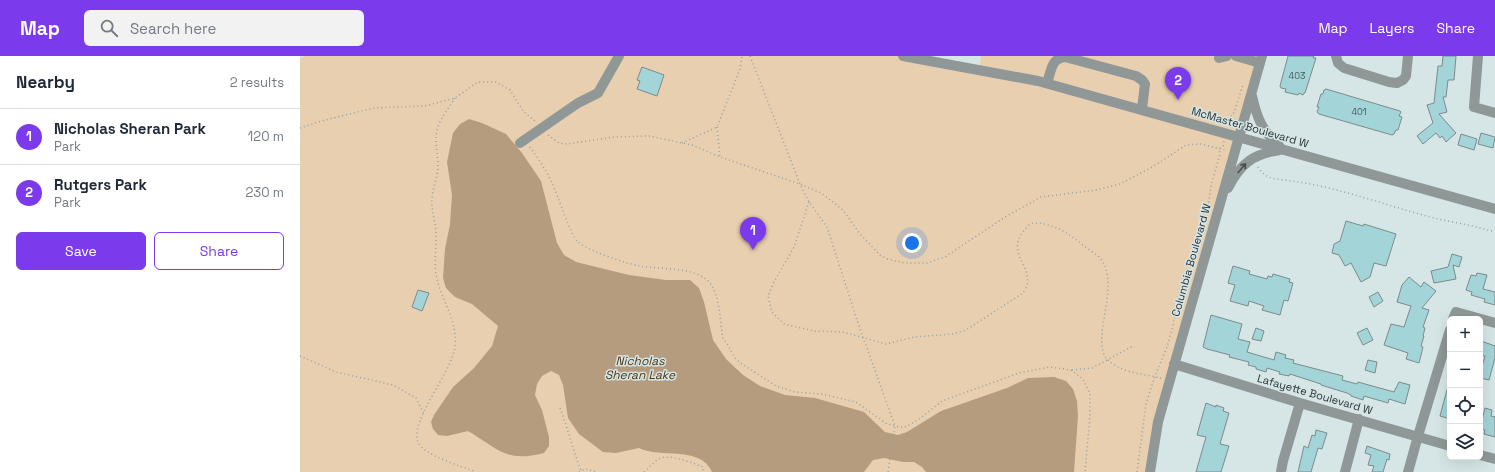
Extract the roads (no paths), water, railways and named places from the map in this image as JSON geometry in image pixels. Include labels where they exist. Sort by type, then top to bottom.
[{"type":"street","points":[[522,142],[578,103],[598,93],[619,56]]},
{"type":"street","name":"McMaster Boulevard W","points":[[903,56],[1047,83],[1495,209]]},
{"type":"street","points":[[1236,56],[1261,60]]},
{"type":"street","points":[[1336,56],[1338,63],[1344,68],[1389,82],[1397,83],[1403,80],[1406,76],[1408,56]]},
{"type":"street","points":[[1478,56],[1474,107],[1495,113]]},
{"type":"street","points":[[1047,83],[1053,65],[1059,57],[1065,57],[1129,74],[1136,76],[1145,84],[1142,109]]},
{"type":"street","name":"Columbia Boulevard W","points":[[1150,472],[1158,422],[1261,60]]},
{"type":"street","points":[[1251,94],[1256,115],[1262,126],[1270,138],[1283,149]]},
{"type":"street","points":[[1221,200],[1232,180],[1245,163],[1267,152],[1283,149]]},
{"type":"street","points":[[1454,316],[1456,312],[1470,316]]},
{"type":"street","points":[[1483,320],[1495,323]]},
{"type":"street","points":[[1408,472],[1447,340]]},
{"type":"street","name":"Lafayette Boulevard W","points":[[1174,364],[1300,403],[1447,445]]},
{"type":"street","points":[[1281,472],[1300,403]]},
{"type":"street","points":[[1345,472],[1359,419]]},
{"type":"street","points":[[1483,455],[1495,459]]},
{"type":"water","name":"Nicholas Sheran Lake","points":[[469,119],[506,134],[522,153],[541,181],[557,243],[564,255],[576,262],[629,275],[666,280],[690,280],[699,288],[713,340],[726,359],[743,375],[760,386],[785,395],[815,398],[864,412],[885,432],[898,435],[907,432],[941,411],[1007,388],[1028,378],[1054,377],[1066,381],[1073,389],[1077,401],[1078,416],[1074,472],[926,472],[922,467],[914,462],[903,462],[884,458],[873,460],[864,472],[712,472],[707,464],[699,458],[690,455],[658,453],[639,448],[616,453],[603,452],[579,434],[568,418],[563,385],[559,375],[551,371],[542,376],[537,384],[535,395],[542,410],[549,437],[549,446],[544,453],[531,456],[511,455],[495,449],[468,431],[447,436],[438,435],[433,429],[431,422],[434,415],[453,387],[474,368],[492,346],[498,326],[472,304],[455,297],[446,288],[443,278],[452,195],[447,162],[453,133],[460,124]]},
{"type":"place","name":"Rutgers Park","points":[[1178,100]]},
{"type":"place","name":"Nicholas Sheran Park","points":[[753,250]]}]
